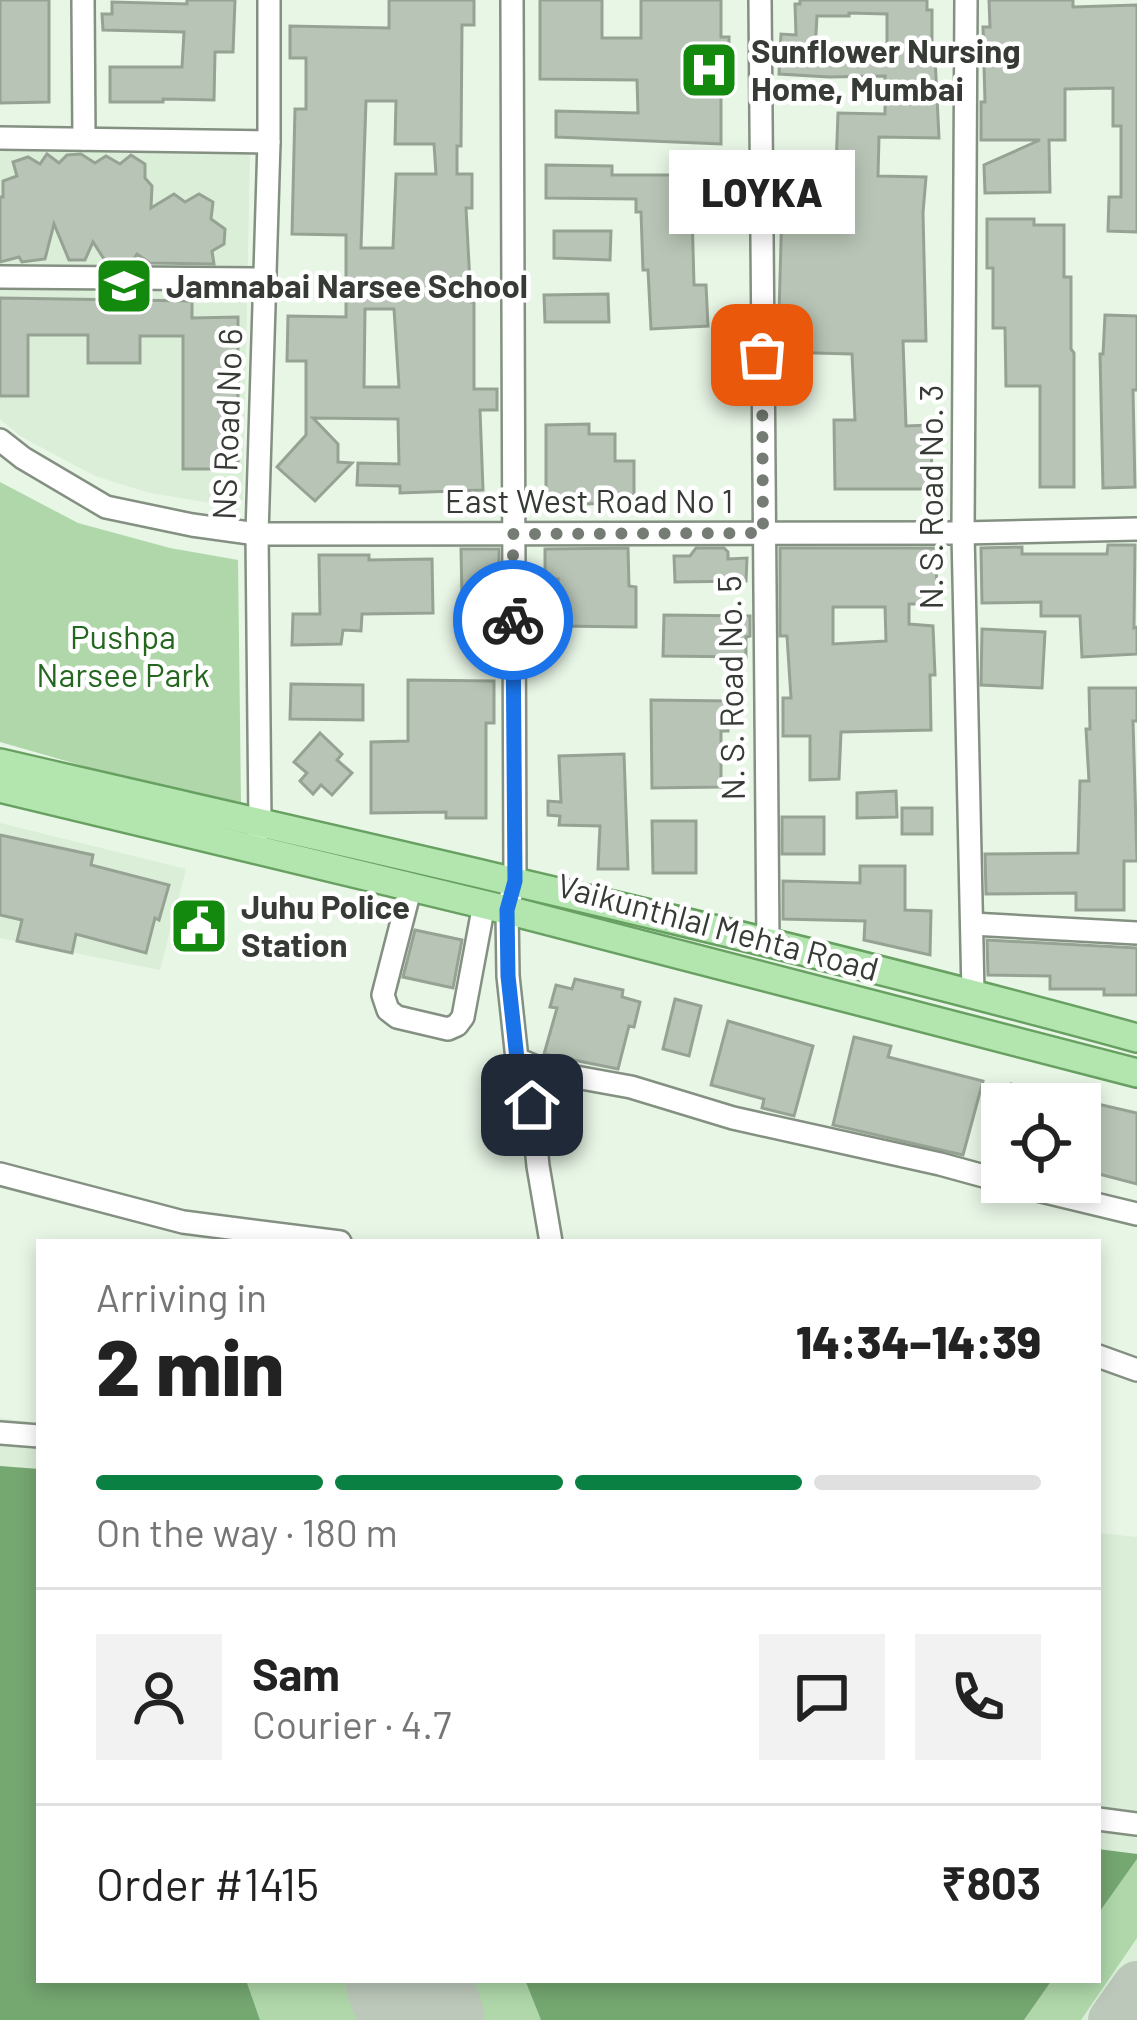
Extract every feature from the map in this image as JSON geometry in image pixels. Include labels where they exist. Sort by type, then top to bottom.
[{"type":"main road","name":"Vaikunthlal Mehta Road","points":[[0,763],[257,836],[410,886],[1137,1073]]},
{"type":"main road","name":"Vaikunthlal Mehta Road","points":[[0,788],[515,881],[974,993],[1137,1038]]},
{"type":"street","points":[[83,0],[84,139]]},
{"type":"street","name":"NS Road No 6","points":[[257,836],[257,534],[269,0]]},
{"type":"street","points":[[410,886],[383,995],[388,1010],[397,1017],[448,1029],[464,1017],[495,907],[515,881],[512,0]]},
{"type":"street","name":"N. S. Road No. 5","points":[[760,0],[768,943]]},
{"type":"street","name":"N. S. Road No. 3","points":[[967,0],[963,533],[974,993]]},
{"type":"street","points":[[0,138],[269,142]]},
{"type":"street","points":[[0,277],[265,279]]},
{"type":"street","name":"East West Road No 1","points":[[0,440],[106,506],[257,534],[1137,529]]},
{"type":"street","points":[[495,907],[517,1059],[532,1105],[550,1239]]},
{"type":"street","points":[[972,925],[1137,933]]},
{"type":"street","points":[[517,1059],[548,1072],[632,1087],[733,1118],[981,1175]]},
{"type":"street","points":[[0,1174],[183,1222],[316,1239]]},
{"type":"street","points":[[1091,1203],[1137,1214]]},
{"type":"street","points":[[1101,1356],[1137,1370]]},
{"type":"street","points":[[0,1433],[36,1436]]},
{"type":"street","points":[[1101,1819],[1137,1824]]},
{"type":"shaded area","name":"Jamnabai Narsee School","points":[[0,150],[250,153],[243,500],[229,506],[150,493],[95,476],[20,436],[0,419]]},
{"type":"shaded area","points":[[0,823],[186,869],[160,970],[0,938]]},
{"type":"shaded area","points":[[0,1418],[36,1423],[36,1983],[1101,1983],[1101,1533],[1137,1537],[1137,2020],[0,2020]]},
{"type":"shaded area","points":[[0,1466],[36,1469],[36,1983],[247,1983],[260,2020],[0,2020]]},
{"type":"shaded area","points":[[1101,1849],[1137,1854],[1101,1910]]},
{"type":"shaded area","points":[[526,1983],[1050,1983],[1024,2020],[541,2020]]},
{"type":"green space","name":"Pushpa Narsee Park","points":[[0,482],[78,523],[170,548],[238,560],[241,802],[188,796],[0,742]]},
{"type":"green space","points":[[1137,1859],[1137,1938],[1081,2020],[1024,2020],[1050,1983],[1101,1983],[1101,1910]]},
{"type":"green space","points":[[247,1983],[368,1983],[384,2020],[260,2020]]},
{"type":"green space","points":[[432,1983],[526,1983],[541,2020],[448,2020]]},
{"type":"building","points":[[0,0],[49,0],[49,102],[0,103]]},
{"type":"building","points":[[187,0],[235,0],[233,52],[215,52],[214,100],[110,102],[110,67],[182,67],[184,32],[103,30],[102,14],[112,14],[112,2],[187,4]]},
{"type":"building","points":[[389,0],[474,0],[474,25],[462,25],[457,174],[472,174],[472,208],[466,208],[474,302],[474,389],[497,389],[497,410],[480,410],[483,490],[400,493],[400,486],[357,485],[358,463],[399,464],[398,419],[313,418],[338,444],[338,462],[352,463],[315,501],[277,467],[306,435],[306,361],[287,361],[288,316],[346,317],[346,235],[292,234],[295,109],[306,109],[306,58],[290,58],[290,26],[389,28]],"holes":[[[366,101],[396,101],[395,144],[434,144],[436,174],[396,174],[393,248],[361,248]],[[365,309],[394,309],[399,387],[364,387]]]},
{"type":"building","points":[[540,0],[602,0],[602,38],[641,38],[641,0],[721,0],[721,37],[729,37],[729,81],[721,81],[721,144],[556,137],[556,111],[638,113],[637,80],[540,79]]},
{"type":"building","points":[[800,0],[927,0],[927,10],[932,10],[939,138],[879,137],[878,176],[926,177],[926,341],[903,341],[906,426],[931,425],[932,489],[835,489],[834,420],[855,420],[852,354],[778,352],[783,168],[836,168],[838,113],[885,114],[885,76],[779,74],[781,34],[796,35],[795,4]],"holes":[[[887,14],[887,49],[815,51],[817,16]]]},
{"type":"building","points":[[989,0],[1073,0],[1073,7],[1137,5],[1137,232],[1108,231],[1109,197],[1121,197],[1121,126],[1113,126],[1113,88],[1065,89],[1065,140],[1049,140],[1050,192],[985,193],[984,165],[1040,140],[981,140],[983,27],[990,27]]},
{"type":"building","points":[[47,154],[59,163],[67,155],[81,154],[95,163],[106,156],[120,164],[131,155],[145,164],[145,178],[152,186],[151,208],[174,194],[185,202],[199,194],[213,202],[211,219],[225,229],[224,244],[212,251],[214,264],[150,263],[137,254],[131,263],[118,263],[104,259],[93,242],[85,260],[69,260],[54,224],[45,259],[22,262],[19,257],[0,262],[3,181],[17,176],[13,162],[28,157],[40,164]]},
{"type":"building","points":[[546,165],[612,166],[612,175],[701,175],[701,212],[692,212],[694,285],[706,285],[708,326],[651,329],[648,270],[643,270],[641,212],[636,212],[636,199],[546,198]]},
{"type":"building","points":[[987,219],[1034,219],[1034,225],[1064,225],[1064,277],[1071,277],[1074,353],[1074,487],[1040,487],[1040,386],[1006,386],[1005,328],[993,328]]},
{"type":"building","points":[[554,231],[611,231],[610,260],[554,258]]},
{"type":"building","points":[[608,294],[609,322],[545,322],[544,295]]},
{"type":"building","name":"Jamnabai Narsee School","points":[[0,298],[192,301],[192,318],[238,317],[238,469],[183,469],[183,336],[140,336],[140,363],[88,363],[88,335],[28,335],[28,396],[0,396]]},
{"type":"building","points":[[1105,315],[1137,316],[1135,487],[1103,488],[1100,354]]},
{"type":"building","points":[[589,424],[589,434],[615,434],[615,461],[634,461],[634,503],[582,504],[582,497],[546,497],[546,425]]},
{"type":"building","points":[[1108,545],[1135,545],[1137,654],[1082,657],[1080,616],[1041,616],[1041,602],[982,603],[981,548],[1022,547],[1022,554],[1107,554]]},
{"type":"building","points":[[628,548],[629,586],[636,587],[636,627],[557,626],[558,579],[545,580],[545,549]]},
{"type":"building","points":[[696,548],[724,548],[728,559],[747,558],[746,581],[675,582],[674,556],[690,556]]},
{"type":"building","points":[[780,548],[936,548],[937,604],[909,604],[909,624],[933,626],[931,730],[841,732],[839,779],[810,780],[810,736],[783,736],[783,698],[791,698],[787,636],[780,636]],"holes":[[[833,607],[885,607],[886,641],[833,644]]]},
{"type":"building","points":[[461,549],[499,549],[499,597],[462,598]]},
{"type":"building","points":[[319,555],[432,559],[433,613],[362,614],[361,631],[343,630],[341,644],[292,645],[293,614],[320,614]]},
{"type":"building","points":[[664,615],[750,616],[746,657],[663,656]]},
{"type":"building","points":[[982,629],[1045,632],[1042,688],[981,685]]},
{"type":"building","points":[[408,680],[494,681],[494,723],[486,723],[486,818],[446,818],[446,812],[371,813],[371,742],[408,741]]},
{"type":"building","points":[[291,684],[363,685],[363,720],[290,719]]},
{"type":"building","points":[[1089,688],[1137,688],[1137,721],[1133,721],[1137,861],[1124,861],[1124,910],[1076,910],[1076,893],[986,894],[985,854],[1078,853],[1080,781],[1089,781]]},
{"type":"building","points":[[651,700],[729,701],[728,731],[721,731],[721,787],[652,788]]},
{"type":"building","points":[[320,733],[342,754],[337,760],[352,773],[332,795],[321,785],[313,794],[300,781],[307,773],[294,762]]},
{"type":"building","points":[[624,754],[628,869],[598,869],[600,826],[559,825],[560,816],[548,815],[548,801],[561,802],[559,756]]},
{"type":"building","points":[[896,791],[897,817],[857,818],[857,793]]},
{"type":"building","points":[[902,808],[932,808],[932,834],[902,834]]},
{"type":"building","points":[[782,817],[824,817],[824,854],[782,854]]},
{"type":"building","points":[[652,821],[696,821],[696,873],[653,873]]},
{"type":"building","points":[[0,835],[93,855],[91,865],[169,885],[146,953],[76,934],[72,953],[17,941],[22,920],[0,915]]},
{"type":"building","points":[[860,866],[905,866],[905,910],[931,911],[930,955],[864,940],[865,921],[783,919],[783,881],[860,883]]},
{"type":"building","points":[[415,930],[462,940],[453,988],[403,977]]},
{"type":"building","points":[[987,940],[1137,948],[1137,995],[1104,995],[1104,989],[1050,989],[1050,976],[988,975]]},
{"type":"building","points":[[575,979],[623,990],[622,997],[640,1002],[618,1069],[544,1054],[557,1008],[550,1007],[556,985],[572,989]]},
{"type":"building","points":[[675,999],[701,1006],[689,1056],[663,1049]]},
{"type":"building","points":[[728,1021],[813,1046],[794,1116],[762,1108],[764,1099],[711,1085]]},
{"type":"building","points":[[854,1037],[891,1046],[888,1057],[983,1081],[963,1155],[833,1125]]},
{"type":"building","points":[[1101,1105],[1137,1113],[1137,1184],[1101,1175]]},
{"type":"taxiway","points":[[1112,2020],[1137,1985]]},
{"type":"runway","points":[[408,1983],[423,2020]]},
{"type":"way so far","points":[[513,620],[513,534],[763,533],[762,355]]},
{"type":"place","name":"Sunflower Nursing Home, Mumbai","points":[[709,70]]},
{"type":"place","name":"Jamnabai Narsee School","points":[[124,286]]},
{"type":"place","name":"LOYKA","points":[[762,355]]},
{"type":"place","name":"Juhu Police Station","points":[[199,926]]},
{"type":"route","points":[[513,620],[515,881],[507,910],[508,976],[517,1059],[532,1105]]}]
